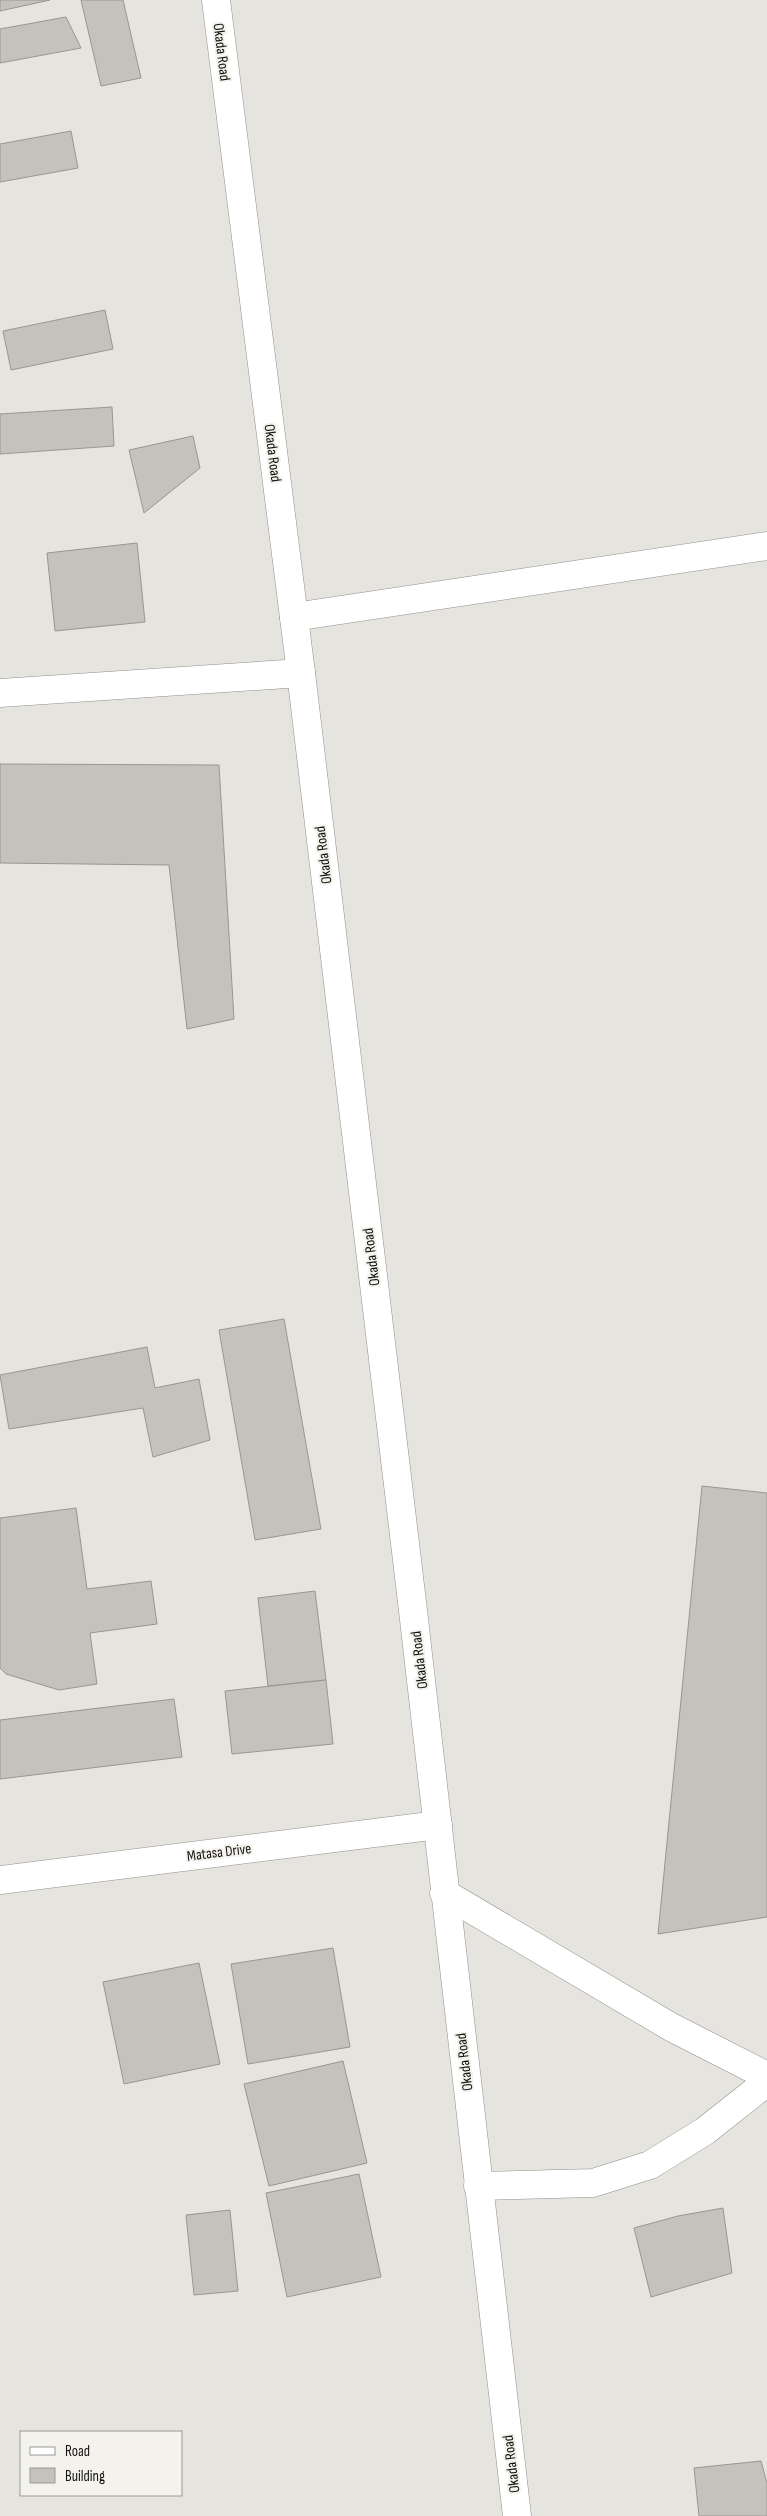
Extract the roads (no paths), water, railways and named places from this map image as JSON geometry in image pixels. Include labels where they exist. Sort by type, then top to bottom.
[{"type":"street","name":"Okada Road","points":[[216,0],[301,673],[438,1824],[444,1893],[517,2516]]},
{"type":"street","points":[[294,617],[767,546]]},
{"type":"street","points":[[0,693],[301,673]]},
{"type":"street","name":"Matasa Drive","points":[[0,1880],[438,1824]]},
{"type":"street","points":[[444,1893],[671,2027],[767,2076]]},
{"type":"street","points":[[478,2186],[593,2183],[650,2164],[706,2131],[767,2082]]}]
